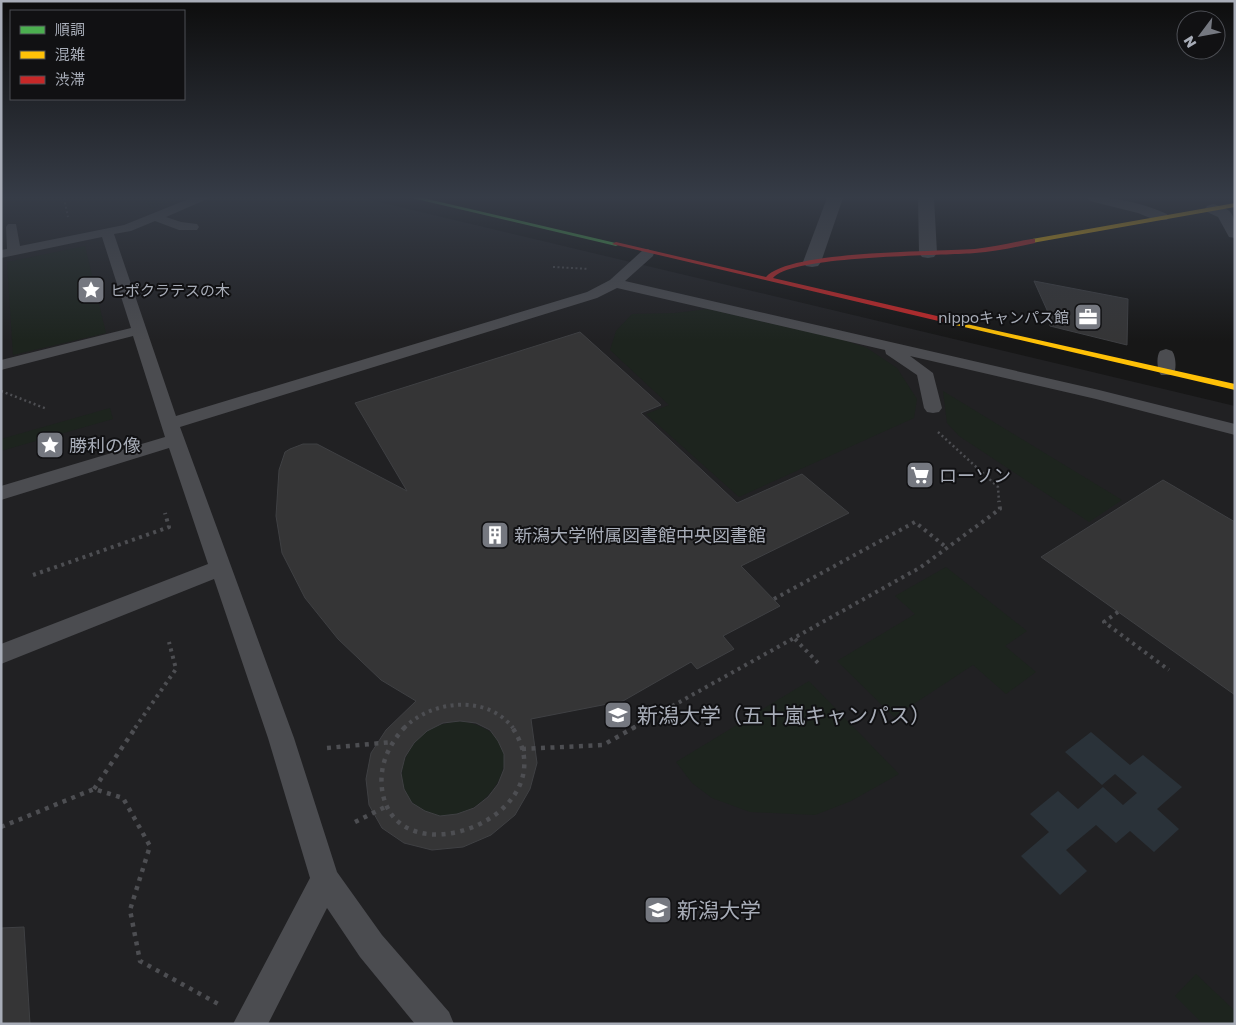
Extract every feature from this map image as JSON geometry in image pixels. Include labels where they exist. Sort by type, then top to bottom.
[{"type":"street","points":[[621,246],[1235,387]]},
{"type":"street","points":[[812,262],[818,246]]},
{"type":"street","points":[[928,246],[928,253]]},
{"type":"street","points":[[768,279],[774,272],[783,268],[812,262],[977,251],[1005,246]]},
{"type":"lane","points":[[7,253],[41,246]]},
{"type":"lane","points":[[112,246],[173,432],[281,738],[325,880],[371,946],[437,1024]]},
{"type":"lane","points":[[1,494],[173,432],[592,296],[615,283],[648,252]]},
{"type":"lane","points":[[615,283],[880,343],[1099,395],[1235,430]]},
{"type":"lane","points":[[1,365],[140,330]]},
{"type":"lane","points":[[880,343],[925,373],[933,408]]},
{"type":"lane","points":[[1166,354],[1167,372]]},
{"type":"lane","points":[[1,654],[220,568]]},
{"type":"lane","points":[[250,1023],[325,880]]},
{"type":"path","points":[[1,391],[47,409]]},
{"type":"path","points":[[522,748],[603,745],[921,567],[1000,509],[998,486],[936,430],[933,408]]},
{"type":"path","points":[[33,575],[169,527],[165,513]]},
{"type":"path","points":[[774,599],[915,522],[948,548]]},
{"type":"path","points":[[1118,612],[1104,622],[1169,670]]},
{"type":"path","points":[[795,639],[819,664]]},
{"type":"path","points":[[1,827],[94,789],[176,669],[169,642]]},
{"type":"path","points":[[462,704],[483,707],[501,716],[515,730],[522,748],[522,770],[515,792],[500,812],[478,827],[454,835],[429,836],[406,828],[390,813],[381,794],[381,772],[387,750],[401,731],[419,716],[440,707],[462,704]]},
{"type":"path","points":[[327,748],[393,742]]},
{"type":"path","points":[[94,789],[123,798],[150,846],[130,910],[140,960],[250,1023]]},
{"type":"path","points":[[355,822],[387,806]]},
{"type":"shaded area","name":"新潟大学（五十嵐キャンパス）","points":[[1,246],[563,246],[1235,406],[1235,1024],[1,1024]]},
{"type":"shaded area","points":[[85,246],[106,333],[13,355],[7,262]]},
{"type":"shaded area","points":[[707,309],[840,339],[867,348],[897,368],[917,399],[914,418],[739,497],[646,414],[669,405],[610,350],[616,331],[632,314],[675,313]]},
{"type":"shaded area","points":[[943,391],[1122,500],[1089,522],[959,436],[947,423]]},
{"type":"shaded area","points":[[110,408],[113,419],[1,451],[1,439]]},
{"type":"shaded area","points":[[946,567],[1027,631],[1005,646],[1036,672],[1006,694],[973,665],[894,717],[837,661],[915,614],[895,596]]},
{"type":"shaded area","points":[[809,681],[899,774],[851,801],[815,815],[750,812],[712,798],[692,783],[676,762]]},
{"type":"shaded area","points":[[460,721],[489,731],[502,748],[503,768],[494,787],[478,804],[457,815],[435,815],[413,803],[406,794],[402,775],[404,765],[412,746],[427,731],[439,725]]},
{"type":"shaded area","points":[[1091,732],[1130,765],[1143,755],[1182,787],[1157,809],[1179,829],[1154,852],[1130,831],[1116,843],[1096,825],[1066,850],[1087,871],[1060,895],[1021,856],[1049,832],[1030,814],[1058,791],[1078,809],[1103,787],[1123,805],[1137,793],[1115,774],[1102,785],[1065,752]]},
{"type":"shaded area","points":[[1196,974],[1235,1011],[1235,1024],[1203,1024],[1175,996]]},
{"type":"building","name":"nippoキャンパス館","points":[[1034,281],[1128,299],[1127,345],[1050,326],[1047,310]]},
{"type":"building","name":"新潟大学附属図書館中央図書館","points":[[580,332],[661,405],[641,413],[737,503],[802,474],[849,513],[741,566],[780,606],[723,636],[734,649],[697,669],[691,662],[623,701],[531,719],[537,763],[530,789],[515,815],[491,835],[463,847],[432,850],[404,843],[382,828],[369,805],[366,779],[371,753],[386,730],[416,701],[381,680],[338,639],[305,598],[282,553],[276,516],[279,470],[285,452],[290,449],[303,444],[317,444],[407,491],[355,403]],"holes":[[[460,721],[476,723],[490,730],[504,754],[504,769],[498,784],[488,797],[474,808],[457,814],[440,816],[425,811],[412,803],[404,789],[401,773],[405,757],[414,743],[427,731],[443,723]]]},
{"type":"building","points":[[1163,480],[1235,522],[1235,695],[1041,557]]},
{"type":"building","points":[[24,927],[30,1024],[1,1024],[1,928]]},
{"type":"traffic: slow","points":[[947,321],[1235,387]]},
{"type":"traffic: jam","points":[[624,246],[947,321]]},
{"type":"traffic: jam","points":[[768,279],[774,272],[783,268],[812,262],[874,256],[977,251],[1005,246]]},
{"type":"place","name":"ヒポクラテスの木","points":[[91,290]]},
{"type":"place","name":"nippoキャンパス館","points":[[1088,317]]},
{"type":"place","name":"勝利の像","points":[[50,445]]},
{"type":"place","name":"ローソン","points":[[920,475]]},
{"type":"place","name":"新潟大学附属図書館中央図書館","points":[[495,535]]},
{"type":"place","name":"新潟大学（五十嵐キャンパス）","points":[[618,715]]},
{"type":"place","name":"新潟大学","points":[[658,910]]}]
